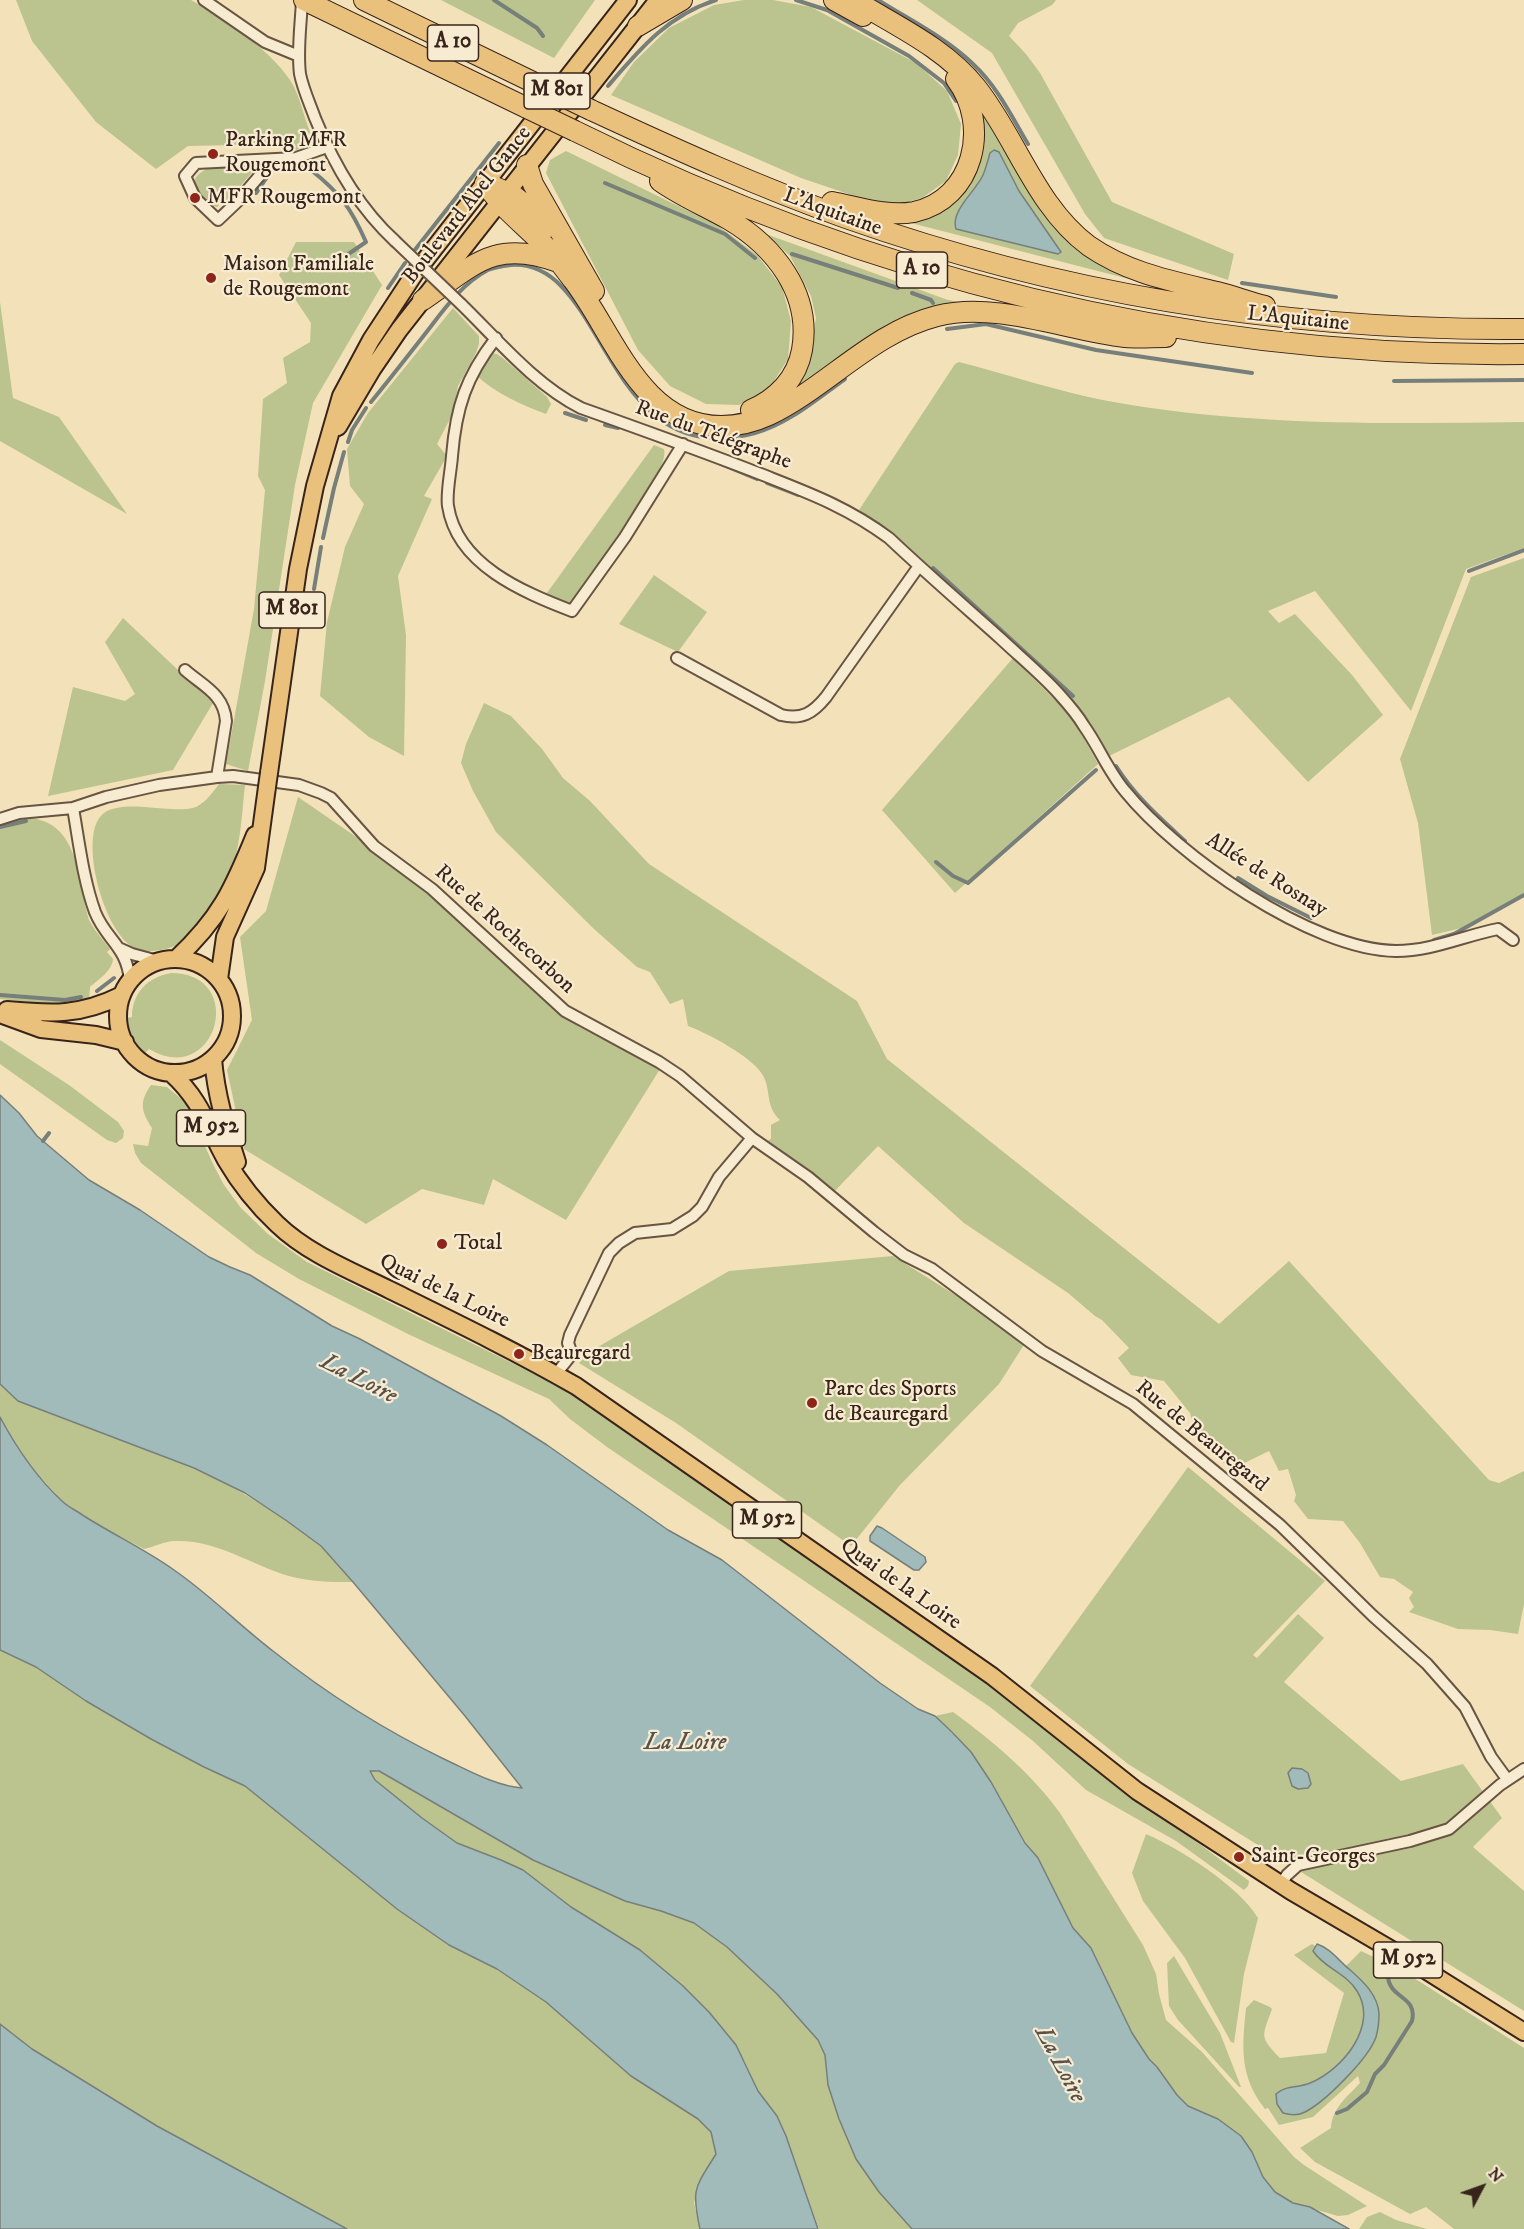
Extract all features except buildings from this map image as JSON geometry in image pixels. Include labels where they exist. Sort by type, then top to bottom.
[{"type":"highway","name":"L'Aquitaine","points":[[303,0],[621,153],[790,225],[937,274],[1085,312],[1238,338],[1389,352],[1524,354]]},
{"type":"highway","name":"L'Aquitaine","points":[[364,0],[591,110],[779,193],[905,237],[1042,276],[1190,305],[1316,321],[1440,328],[1524,329]]},
{"type":"highway","points":[[638,26],[682,0]]},
{"type":"highway","points":[[779,193],[888,213],[922,210],[948,195],[966,172],[972,159],[975,145],[974,118],[968,98],[955,77],[929,55],[834,0]]},
{"type":"highway","points":[[854,0],[934,49],[975,85],[999,119],[1046,199],[1075,234],[1088,244],[1129,268],[1153,277],[1217,292],[1316,321]]},
{"type":"highway","points":[[527,165],[533,184],[635,363],[654,386],[675,402],[712,416],[738,414],[762,405],[782,389],[790,379],[800,357],[804,332],[803,319],[794,288],[777,259],[743,229],[669,187],[621,153]]},
{"type":"highway","points":[[485,183],[562,234]]},
{"type":"highway","points":[[503,196],[583,294],[628,368],[648,392],[670,411],[697,423],[712,426],[740,424],[768,416],[886,338],[936,316],[956,312],[995,313],[1126,337],[1238,338]]},
{"type":"highway","points":[[423,300],[475,264],[501,253],[529,253],[559,263]]},
{"type":"main road","name":"Boulevard Abel Gance","points":[[219,979],[225,937],[256,868],[298,569],[315,486],[341,396],[371,340],[415,273],[628,0]]},
{"type":"main road","name":"Boulevard Abel Gance","points":[[325,448],[373,368],[423,300],[658,0]]},
{"type":"main road","name":"Boulevard Abel Gance","points":[[176,959],[204,931],[221,909],[264,814]]},
{"type":"main road","points":[[0,1012],[76,1012],[95,1007],[126,988],[147,966],[158,961],[176,959],[192,961],[207,968],[219,979],[228,994],[232,1011],[231,1029],[224,1046],[213,1059],[193,1070],[171,1073],[152,1068],[141,1062],[124,1042],[119,1018],[126,988]]},
{"type":"main road","points":[[0,1012],[41,1029],[96,1035],[124,1042]]},
{"type":"main road","name":"M 952","points":[[213,1059],[221,1112],[245,1189]]},
{"type":"main road","name":"M 952","points":[[171,1073],[192,1094],[200,1106],[226,1161],[245,1189]]},
{"type":"main road","name":"Quai de la Loire","points":[[245,1189],[279,1226],[323,1256],[511,1350],[576,1386],[1020,1696],[1137,1791],[1280,1885],[1419,1966],[1524,2032]]},
{"type":"street","points":[[204,0],[265,42],[299,56]]},
{"type":"street","name":"Rue du Télégraphe","points":[[303,0],[299,56],[301,76],[327,147],[362,207],[395,242],[546,387],[581,408],[683,444],[845,509],[889,538],[1057,691],[1085,727],[1103,759]]},
{"type":"street","points":[[273,160],[238,201],[218,220],[195,198],[186,176],[196,163],[296,158],[327,147]]},
{"type":"street","points":[[496,338],[474,368],[464,392],[453,437],[447,503],[462,540],[482,563],[501,578],[531,594],[572,611],[625,537],[683,444]]},
{"type":"street","points":[[678,658],[781,714],[802,717],[815,710],[826,697],[919,566]]},
{"type":"street","points":[[184,670],[218,697],[225,712],[226,721],[217,777]]},
{"type":"street","name":"Allée de Rosnay","points":[[1103,759],[1126,793],[1182,847],[1221,876],[1265,904],[1318,932],[1367,948],[1393,951],[1414,951],[1439,946],[1497,929],[1513,940]]},
{"type":"street","name":"Rue de Rochecorbon","points":[[0,819],[19,813],[73,808],[159,784],[217,777],[233,776],[299,785],[321,793],[331,798],[374,846],[432,888],[565,1011],[659,1062],[680,1076],[755,1140]]},
{"type":"street","points":[[73,808],[81,855],[96,914],[121,949],[129,969],[126,988]]},
{"type":"street","points":[[121,949],[158,961]]},
{"type":"street","points":[[556,1374],[572,1354],[568,1343],[570,1335],[609,1252],[634,1233],[672,1229],[693,1216],[702,1207],[719,1177],[755,1140]]},
{"type":"street","name":"Rue de Beauregard","points":[[755,1140],[808,1177],[904,1255],[932,1269],[1042,1351],[1133,1404],[1280,1525],[1372,1616],[1427,1664],[1457,1696],[1491,1757],[1507,1779]]},
{"type":"street","points":[[1280,1885],[1298,1865],[1410,1841],[1449,1829],[1507,1779],[1524,1768]]},
{"type":"green space","points":[[16,0],[191,0],[245,35],[281,68],[296,92],[310,132],[308,137],[301,147],[284,153],[282,144],[188,146],[156,169],[96,122],[32,41]]},
{"type":"green space","points":[[441,0],[595,0],[554,58]]},
{"type":"green space","points":[[744,0],[773,0],[811,7],[916,63],[947,91],[961,124],[958,155],[946,181],[922,198],[897,205],[866,200],[801,178],[611,95],[634,62],[669,28],[714,5]]},
{"type":"green space","points":[[917,0],[1056,0],[1052,5],[1018,23],[1009,36],[1040,73],[1112,202],[1234,254],[1228,280],[1104,238],[1085,214],[992,53]]},
{"type":"green space","points":[[976,99],[1024,184],[1053,223],[1088,257],[1129,279],[907,222],[955,199]]},
{"type":"green space","points":[[566,151],[717,225],[757,255],[782,287],[791,321],[788,359],[769,389],[739,405],[706,404],[670,386],[638,350],[546,173],[550,160]]},
{"type":"green space","points":[[255,164],[257,166],[255,169],[232,196],[217,207],[205,203],[193,186],[201,172],[209,168]]},
{"type":"green space","points":[[766,234],[948,300],[960,302],[912,317],[792,390],[808,364],[816,318],[811,296],[790,256]]},
{"type":"green space","points":[[296,242],[354,242],[382,285],[313,403],[295,485],[265,681],[248,771],[226,764],[254,609],[265,490],[258,476],[263,399],[287,383],[283,358],[310,342],[311,323],[279,275]]},
{"type":"green space","points":[[0,302],[13,398],[59,417],[127,514],[0,441]]},
{"type":"green space","points":[[453,308],[479,336],[479,344],[458,386],[453,413],[437,444],[447,456],[424,496],[432,499],[398,576],[406,635],[404,756],[369,737],[320,696],[327,622],[345,547],[364,504],[350,486],[347,449],[368,413]]},
{"type":"green space","points":[[491,353],[504,359],[547,397],[551,404],[546,414],[509,398],[476,375]]},
{"type":"green space","points":[[959,362],[1108,401],[1211,415],[1315,422],[1524,422],[1524,548],[1466,569],[1411,711],[1315,591],[1268,611],[1279,623],[1295,614],[1352,675],[1383,715],[1308,782],[1229,697],[1103,759],[1083,716],[893,537],[859,510],[955,364]]},
{"type":"green space","points":[[654,445],[664,449],[663,462],[643,501],[611,549],[572,601],[565,605],[544,597]]},
{"type":"green space","points":[[1524,558],[1524,895],[1470,926],[1432,935],[1418,823],[1400,759],[1471,577]]},
{"type":"green space","points":[[654,575],[707,612],[678,652],[619,624]]},
{"type":"green space","points":[[123,618],[213,703],[173,770],[48,796],[73,687],[125,701],[135,694],[105,642]]},
{"type":"green space","points":[[1013,658],[1072,717],[1098,764],[955,893],[882,810]]},
{"type":"green space","points":[[484,703],[511,716],[542,749],[563,778],[590,801],[649,864],[857,1001],[887,1059],[1219,1324],[1289,1261],[1489,1480],[1499,1483],[1524,1471],[1524,1604],[1518,1634],[1458,1629],[1409,1612],[1414,1607],[1409,1598],[1413,1592],[1394,1579],[1380,1577],[1360,1543],[1343,1521],[1308,1519],[1294,1501],[1296,1495],[1288,1469],[1279,1471],[1269,1451],[1230,1470],[1219,1458],[1210,1439],[1206,1441],[1200,1436],[1190,1413],[1164,1381],[1131,1375],[1118,1358],[1129,1348],[1102,1320],[1068,1293],[964,1223],[878,1146],[830,1196],[760,1144],[771,1139],[771,1125],[780,1120],[772,1109],[762,1074],[748,1060],[728,1046],[688,1026],[683,999],[670,1004],[650,972],[637,967],[594,929],[496,832],[473,791],[461,763],[466,744]]},
{"type":"green space","points":[[219,784],[245,785],[238,846],[230,874],[208,910],[182,941],[162,950],[139,950],[127,943],[116,929],[99,890],[94,868],[93,847],[94,830],[100,817],[118,808],[193,808],[204,801]]},
{"type":"green space","points":[[298,797],[416,878],[579,1027],[660,1069],[566,1220],[493,1179],[484,1205],[422,1189],[366,1224],[244,1149],[227,1070],[252,1020],[240,937],[266,911]]},
{"type":"green space","points":[[18,818],[38,819],[53,826],[64,837],[72,851],[89,920],[110,949],[107,952],[113,959],[108,971],[90,987],[89,1000],[61,1005],[0,999],[0,823]]},
{"type":"green space","points":[[171,973],[195,978],[210,990],[216,1008],[214,1026],[206,1043],[192,1054],[173,1057],[149,1049],[145,1053],[133,1037],[127,1018],[132,1017],[135,1001],[143,988],[155,978]]},
{"type":"green space","points":[[0,1040],[69,1085],[118,1122],[124,1131],[123,1138],[116,1143],[107,1140],[0,1064]]},
{"type":"green space","points":[[151,1085],[167,1087],[185,1102],[224,1185],[241,1208],[268,1234],[307,1262],[571,1392],[1004,1694],[1079,1754],[1249,1881],[1248,1886],[1244,1890],[1176,1841],[1086,1790],[1033,1741],[990,1707],[607,1447],[570,1419],[549,1399],[410,1335],[299,1279],[256,1253],[141,1163],[133,1144],[148,1146],[152,1128],[144,1111],[143,1102]]},
{"type":"green space","name":"Parc des Sports de Beauregard","points":[[893,1256],[1027,1340],[999,1384],[900,1485],[851,1546],[676,1423],[579,1363],[589,1352],[729,1271]]},
{"type":"green space","points":[[0,1384],[18,1401],[175,1460],[250,1497],[285,1519],[319,1545],[353,1582],[313,1581],[289,1576],[219,1548],[190,1541],[171,1541],[144,1549],[98,1525],[63,1502],[31,1467],[12,1440],[0,1417]]},
{"type":"green space","points":[[1188,1467],[1325,1581],[1253,1655],[1257,1658],[1298,1614],[1324,1638],[1284,1682],[1401,1781],[1463,1764],[1502,1818],[1473,1847],[1524,1891],[1524,2011],[1128,1764],[1030,1686]]},
{"type":"green space","points":[[0,1650],[36,1667],[86,1701],[151,1739],[245,1786],[397,1909],[449,1945],[496,1969],[546,2002],[631,2076],[698,2119],[711,2132],[716,2154],[701,2178],[694,2203],[700,2229],[347,2229],[157,2126],[32,2049],[0,2024]]},
{"type":"green space","points":[[953,1712],[1011,1758],[1037,1784],[1060,1813],[1143,1945],[1156,1974],[1166,2020],[1202,2052],[1294,2157],[1367,2206],[1348,2215],[1338,2216],[1293,2203],[1275,2192],[1263,2177],[1252,2152],[1241,2136],[1218,2119],[1188,2106],[1177,2095],[1132,2033],[1091,1949],[1073,1928],[1038,1858],[1026,1843],[971,1752],[935,1716]]},
{"type":"green space","points":[[369,1771],[379,1771],[415,1792],[661,1911],[694,1923],[727,1947],[777,1994],[818,2040],[825,2055],[828,2085],[856,2159],[879,2192],[912,2229],[819,2229],[777,2116],[758,2091],[745,2062],[709,2012],[683,1986],[640,1950],[501,1860],[457,1843],[375,1780]]},
{"type":"green space","points":[[1146,1834],[1191,1858],[1223,1881],[1237,1893],[1258,1918],[1244,1974],[1234,2043],[1231,2042],[1185,1958],[1143,1901],[1132,1873]]},
{"type":"green space","points":[[1312,1944],[1346,1966],[1361,1951],[1403,1971],[1524,2048],[1524,2229],[1454,2229],[1426,2207],[1410,2214],[1315,2162],[1300,2148],[1331,2128],[1337,2109],[1360,2083],[1358,2076],[1313,2117],[1279,2125],[1268,2108],[1265,2109],[1250,2085],[1244,2061],[1246,2008],[1254,2000],[1272,2009],[1264,2036],[1268,2045],[1280,2058],[1326,2053],[1344,1993],[1294,1955]]},
{"type":"green space","points":[[1174,1956],[1220,2033],[1241,2087],[1178,2020],[1169,2006],[1167,1963]]},
{"type":"green space","points":[[1380,2212],[1396,2220],[1427,2229],[1359,2229],[1367,2217]]},
{"type":"water","points":[[994,150],[999,152],[1019,191],[1061,252],[1058,254],[956,229],[955,222],[960,208],[980,181],[990,153]]},
{"type":"water","name":"La Loire","points":[[0,1095],[19,1113],[37,1136],[89,1180],[140,1210],[209,1257],[250,1275],[332,1326],[501,1416],[547,1445],[668,1530],[722,1560],[880,1683],[918,1709],[935,1716],[971,1752],[991,1782],[1025,1843],[1038,1858],[1073,1928],[1091,1948],[1132,2033],[1177,2095],[1188,2106],[1218,2119],[1241,2136],[1252,2152],[1263,2177],[1275,2192],[1293,2203],[1310,2207],[1349,2229],[912,2229],[879,2192],[856,2159],[828,2085],[825,2055],[818,2040],[777,1994],[727,1947],[694,1923],[625,1901],[533,1860],[379,1771],[370,1771],[375,1780],[457,1843],[523,1870],[571,1907],[640,1950],[683,1986],[709,2012],[736,2045],[758,2091],[777,2116],[786,2136],[818,2229],[700,2229],[696,2205],[697,2189],[703,2174],[716,2154],[711,2132],[698,2119],[631,2076],[546,2002],[497,1969],[449,1945],[397,1909],[245,1786],[151,1739],[86,1701],[36,1667],[0,1650],[0,1417],[27,1461],[64,1503],[174,1570],[314,1682],[378,1724],[423,1748],[483,1777],[522,1788],[465,1716],[321,1546],[245,1493],[194,1468],[18,1401],[0,1384]]},
{"type":"water","points":[[877,1526],[925,1557],[926,1562],[919,1570],[914,1570],[870,1541],[870,1536]]},
{"type":"water","points":[[1292,1768],[1302,1769],[1308,1773],[1311,1784],[1308,1788],[1298,1789],[1292,1786],[1288,1773]]},
{"type":"water","points":[[1317,1944],[1330,1952],[1369,1989],[1378,2007],[1378,2028],[1372,2046],[1365,2056],[1324,2099],[1305,2112],[1297,2115],[1288,2114],[1283,2113],[1277,2104],[1276,2094],[1284,2089],[1306,2085],[1334,2068],[1354,2045],[1363,2018],[1363,2004],[1357,1991],[1318,1957],[1313,1951]]},
{"type":"water","points":[[0,2024],[32,2049],[157,2126],[347,2229],[0,2229]]},
{"type":"waterway","points":[[494,0],[537,28],[543,36]]},
{"type":"waterway","points":[[608,86],[644,46],[669,24],[699,6],[716,0]]},
{"type":"waterway","points":[[796,0],[827,10],[909,56],[944,83],[956,101]]},
{"type":"waterway","points":[[878,0],[940,38],[973,64],[997,92],[1028,144]]},
{"type":"waterway","points":[[414,251],[499,143]]},
{"type":"waterway","points":[[287,169],[302,165]]},
{"type":"waterway","points":[[311,170],[344,202],[366,242],[344,257]]},
{"type":"waterway","points":[[256,193],[267,177]]},
{"type":"waterway","points":[[605,183],[725,234],[755,258]]},
{"type":"waterway","points":[[792,254],[898,288]]},
{"type":"waterway","points":[[388,288],[405,263]]},
{"type":"waterway","points":[[371,402],[461,290],[488,270],[511,265],[543,272],[569,294],[636,396],[666,423],[705,438],[755,433],[779,424],[845,379]]},
{"type":"waterway","points":[[1242,283],[1336,297]]},
{"type":"waterway","points":[[912,293],[931,300],[933,303]]},
{"type":"waterway","points":[[947,329],[986,324],[1096,350],[1252,373]]},
{"type":"waterway","points":[[1394,381],[1524,380]]},
{"type":"waterway","points":[[348,442],[352,430],[366,408]]},
{"type":"waterway","points":[[565,413],[586,420]]},
{"type":"waterway","points":[[605,425],[618,428]]},
{"type":"waterway","points":[[323,538],[344,452]]},
{"type":"waterway","points":[[721,464],[757,479]]},
{"type":"waterway","points":[[767,483],[798,495]]},
{"type":"waterway","points":[[314,589],[321,547]]},
{"type":"waterway","points":[[1469,571],[1524,550]]},
{"type":"waterway","points":[[933,568],[1073,696]]},
{"type":"waterway","points":[[1116,766],[1139,797],[1185,841]]},
{"type":"waterway","points":[[936,862],[953,876],[968,883],[1096,770]]},
{"type":"waterway","points":[[0,827],[26,821]]},
{"type":"waterway","points":[[1238,878],[1267,896],[1311,918]]},
{"type":"waterway","points":[[1434,940],[1454,934],[1524,895]]},
{"type":"waterway","points":[[97,991],[114,978]]},
{"type":"waterway","points":[[0,995],[65,1000],[81,997]]},
{"type":"waterway","points":[[43,1141],[49,1133]]},
{"type":"waterway","points":[[1337,2113],[1347,2109],[1367,2092],[1375,2074],[1384,2065],[1412,2021],[1411,2007],[1393,1990],[1388,1977]]},
{"type":"place","name":"Parking MFR Rougemont","points":[[213,154]]},
{"type":"place","name":"MFR Rougemont","points":[[195,198]]},
{"type":"place","name":"Maison Familiale de Rougemont","points":[[211,278]]},
{"type":"place","name":"Total","points":[[442,1244]]},
{"type":"place","name":"Beauregard","points":[[519,1354]]},
{"type":"place","name":"Parc des Sports de Beauregard","points":[[812,1403]]},
{"type":"place","name":"Saint-Georges","points":[[1239,1857]]}]
